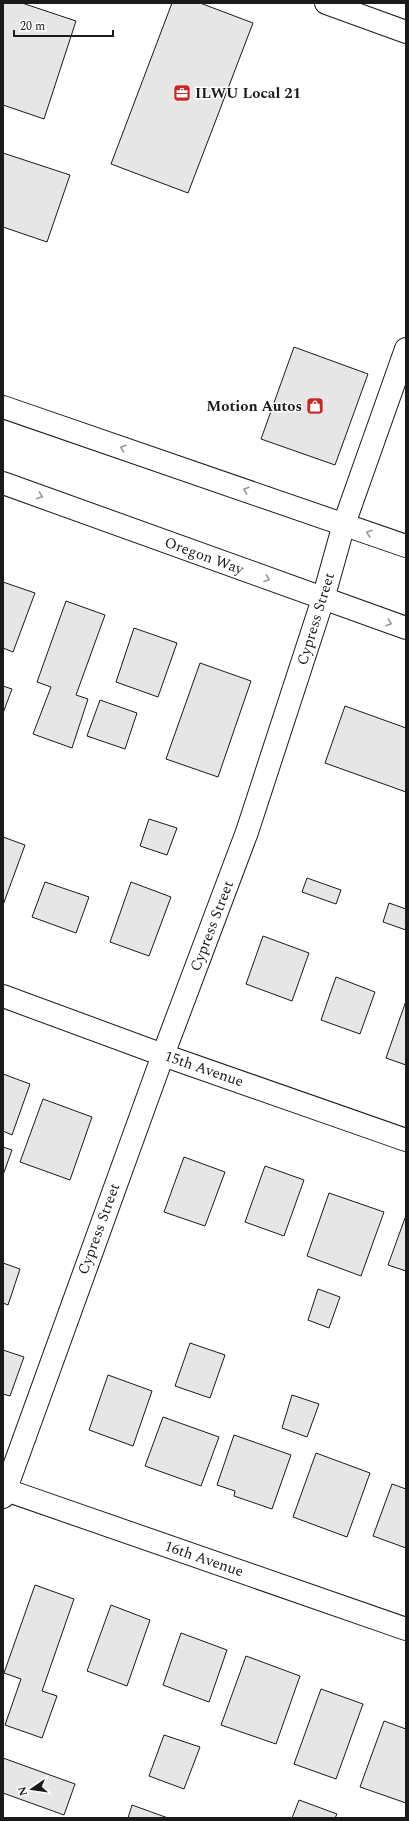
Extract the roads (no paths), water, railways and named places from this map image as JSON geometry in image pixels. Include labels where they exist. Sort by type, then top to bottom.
[{"type":"street","points":[[326,3],[406,32]]},
{"type":"street","name":"Cypress Street","points":[[4,1492],[163,1055],[247,832],[323,599],[344,524],[406,349]]},
{"type":"street","points":[[3,407],[406,546]]},
{"type":"street","name":"Oregon Way","points":[[3,483],[406,628]]},
{"type":"street","name":"15th Avenue","points":[[3,996],[163,1055],[406,1140]]},
{"type":"street","name":"16th Avenue","points":[[4,1492],[406,1629]]},
{"type":"place","name":"ILWU Local 21","points":[[182,93]]},
{"type":"place","name":"Motion Autos","points":[[315,406]]}]
